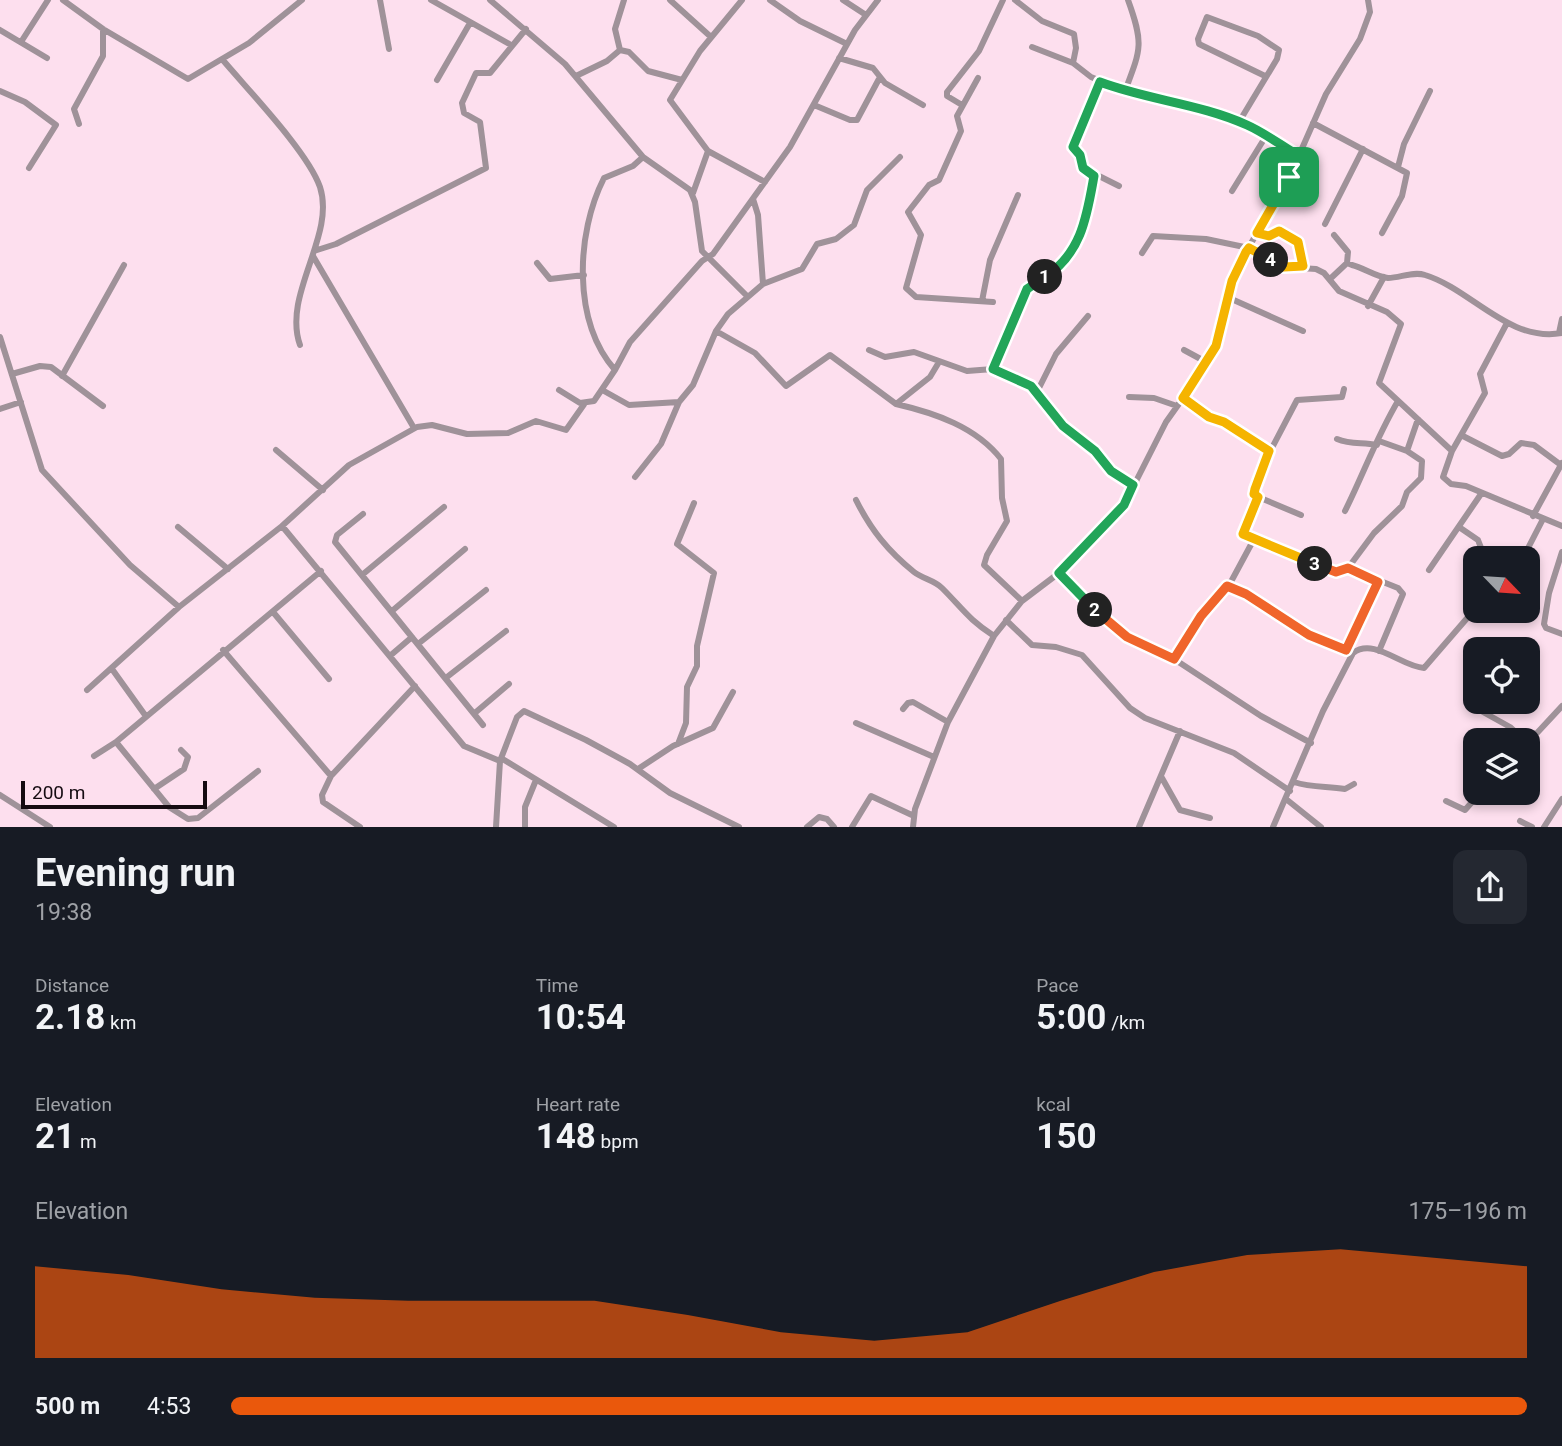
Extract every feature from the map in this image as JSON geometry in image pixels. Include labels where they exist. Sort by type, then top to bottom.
[{"type":"street","points":[[21,42],[48,0]]},
{"type":"street","points":[[68,1],[103,29],[188,79],[260,35],[302,0]]},
{"type":"street","points":[[380,0],[389,50]]},
{"type":"street","points":[[430,0],[511,45]]},
{"type":"street","points":[[490,0],[526,29],[576,76],[590,97],[618,125],[643,157],[692,193]]},
{"type":"street","points":[[620,50],[615,29],[624,0]]},
{"type":"street","points":[[670,0],[711,37]]},
{"type":"street","points":[[741,0],[711,37],[670,100],[708,151],[765,182]]},
{"type":"street","points":[[770,0],[778,3],[800,21],[847,44]]},
{"type":"street","points":[[844,0],[866,15]]},
{"type":"street","points":[[559,390],[585,403],[594,401],[604,391],[637,334],[707,258],[765,182],[814,105],[847,44],[878,0]]},
{"type":"street","points":[[962,105],[947,92],[979,51],[1003,0]]},
{"type":"street","points":[[1015,0],[1042,21],[1074,34],[1076,48],[1073,62]]},
{"type":"street","points":[[1125,91],[1139,55],[1141,41],[1128,0]]},
{"type":"street","points":[[914,827],[914,816],[948,722],[994,636],[1022,601],[1059,573],[1124,505],[1177,406],[1208,363],[1239,264],[1299,156],[1326,94],[1360,39],[1370,12],[1367,0]]},
{"type":"street","points":[[1239,122],[1279,54],[1277,46],[1207,17],[1198,39],[1199,44],[1265,76]]},
{"type":"street","points":[[437,80],[470,23]]},
{"type":"street","points":[[79,124],[74,109],[103,57],[103,29]]},
{"type":"street","points":[[313,253],[486,168],[480,122],[464,113],[461,106],[476,74],[490,73],[526,29]]},
{"type":"street","points":[[0,30],[47,58]]},
{"type":"street","points":[[1032,47],[1073,62],[1100,82],[1125,91],[1209,111],[1239,122],[1299,156]]},
{"type":"street","points":[[576,76],[607,61],[620,50]]},
{"type":"street","points":[[620,50],[629,52],[638,64],[648,71],[682,80]]},
{"type":"street","points":[[839,58],[869,66],[880,77],[923,105]]},
{"type":"street","points":[[222,59],[306,160],[320,186],[320,215],[313,253],[296,314],[295,330],[300,345]]},
{"type":"street","points":[[814,105],[857,120],[880,77]]},
{"type":"street","points":[[978,78],[956,118],[961,131],[939,180],[929,185],[908,212],[921,235],[906,288],[916,297],[993,302]]},
{"type":"street","points":[[1100,82],[1073,147],[1080,155],[1083,168],[1094,176],[1119,186]]},
{"type":"street","points":[[1398,167],[1404,144],[1430,90]]},
{"type":"street","points":[[0,91],[25,102],[56,125],[29,168]]},
{"type":"street","points":[[1313,123],[1407,173],[1405,185],[1382,233]]},
{"type":"street","points":[[1232,191],[1266,136]]},
{"type":"street","points":[[1325,224],[1363,149]]},
{"type":"street","points":[[708,151],[692,193],[701,248],[707,258],[748,297]]},
{"type":"street","points":[[635,477],[660,444],[679,402],[694,383],[716,331],[728,314],[763,284],[799,271],[817,244],[836,239],[854,225],[867,190],[900,156]]},
{"type":"street","points":[[615,370],[593,337],[584,275],[583,238],[601,184],[608,174],[633,166],[643,157]]},
{"type":"street","points":[[993,369],[1028,287],[1053,272],[1077,243],[1088,214],[1094,176]]},
{"type":"street","points":[[982,301],[990,260],[1018,195]]},
{"type":"street","points":[[753,199],[758,212],[763,284]]},
{"type":"street","points":[[1257,233],[1269,236],[1279,231],[1298,242],[1303,266]]},
{"type":"street","points":[[1330,279],[1347,263],[1348,252],[1334,234]]},
{"type":"street","points":[[1142,253],[1153,236],[1195,237],[1249,248],[1284,267],[1303,266],[1324,273],[1339,291],[1368,306],[1383,310],[1401,322],[1379,381],[1452,451]]},
{"type":"street","points":[[313,253],[414,428]]},
{"type":"street","points":[[537,263],[549,279],[584,275]]},
{"type":"street","points":[[1347,263],[1384,277],[1424,274],[1450,285],[1507,323],[1541,332],[1561,333],[1562,319]]},
{"type":"street","points":[[62,376],[124,265]]},
{"type":"street","points":[[1368,306],[1384,277]]},
{"type":"street","points":[[1227,297],[1303,331]]},
{"type":"street","points":[[1036,394],[1056,354],[1088,316]]},
{"type":"street","points":[[1507,323],[1480,374],[1486,390],[1452,451],[1443,473],[1444,480],[1562,526]]},
{"type":"street","points":[[716,331],[755,353],[786,386],[830,355],[896,404],[960,425],[993,449],[1001,459],[1002,498],[1007,521],[991,546],[984,565],[1022,601]]},
{"type":"street","points":[[0,337],[45,474],[130,565],[179,607]]},
{"type":"street","points":[[869,350],[885,358],[912,352],[967,371],[993,369],[1020,379],[1063,426],[1095,451],[1111,471],[1133,485]]},
{"type":"street","points":[[1184,350],[1208,363]]},
{"type":"street","points":[[896,404],[930,377],[939,362]]},
{"type":"street","points":[[12,374],[45,366],[103,406]]},
{"type":"street","points":[[1301,514],[1258,497],[1254,494],[1255,489],[1269,454],[1297,400],[1342,397],[1344,389]]},
{"type":"street","points":[[604,391],[629,405],[679,402]]},
{"type":"street","points":[[1129,397],[1154,398],[1177,406]]},
{"type":"street","points":[[1183,398],[1209,417],[1219,419],[1266,446],[1269,454]]},
{"type":"street","points":[[1345,511],[1378,443],[1384,423],[1398,401]]},
{"type":"street","points":[[0,409],[21,402]]},
{"type":"street","points":[[88,690],[179,607],[282,526],[349,465],[414,428],[432,425],[464,434],[508,433],[536,421],[566,430],[585,403]]},
{"type":"street","points":[[1407,451],[1418,419]]},
{"type":"street","points":[[1461,435],[1502,456],[1509,454],[1521,443],[1530,443],[1561,464],[1533,516]]},
{"type":"street","points":[[1258,497],[1242,532],[1334,572],[1348,568],[1374,533],[1402,506],[1407,492],[1422,478],[1422,460],[1407,451],[1378,443],[1351,444],[1337,439]]},
{"type":"street","points":[[276,450],[323,490]]},
{"type":"street","points":[[1429,570],[1481,494]]},
{"type":"street","points":[[856,500],[870,528],[898,558],[916,573],[940,586],[965,616],[994,636]]},
{"type":"street","points":[[678,744],[686,723],[687,688],[697,666],[697,646],[714,573],[677,544],[694,503]]},
{"type":"street","points":[[362,575],[444,507]]},
{"type":"street","points":[[363,514],[335,539],[483,725]]},
{"type":"street","points":[[1529,546],[1543,519]]},
{"type":"street","points":[[282,526],[464,746],[500,759],[614,827]]},
{"type":"street","points":[[178,527],[228,569]]},
{"type":"street","points":[[1459,527],[1478,540],[1480,546]]},
{"type":"street","points":[[1174,659],[1201,616],[1227,586],[1254,539]]},
{"type":"street","points":[[392,611],[465,549]]},
{"type":"street","points":[[1562,552],[1549,593],[1544,624],[1546,628],[1562,634]]},
{"type":"street","points":[[1348,568],[1398,588],[1403,598],[1379,651]]},
{"type":"street","points":[[94,756],[116,741],[321,571]]},
{"type":"street","points":[[1059,573],[1111,626],[1174,659],[1261,716],[1311,743]]},
{"type":"street","points":[[1273,827],[1378,582]]},
{"type":"street","points":[[1227,586],[1246,594],[1309,635],[1349,651],[1366,648],[1424,668],[1437,657],[1464,623]]},
{"type":"street","points":[[418,645],[486,590]]},
{"type":"street","points":[[273,612],[329,679]]},
{"type":"street","points":[[1006,620],[1032,645],[1055,647],[1082,655],[1130,709],[1158,724],[1234,753],[1290,791]]},
{"type":"street","points":[[447,677],[506,631]]},
{"type":"street","points":[[391,655],[412,637]]},
{"type":"street","points":[[223,650],[331,776]]},
{"type":"street","points":[[112,668],[145,715]]},
{"type":"street","points":[[475,712],[509,684]]},
{"type":"street","points":[[360,827],[324,804],[322,795],[331,776],[415,686]]},
{"type":"street","points":[[638,769],[678,744],[713,729],[733,692]]},
{"type":"street","points":[[903,709],[908,702],[913,702],[948,722]]},
{"type":"street","points":[[1540,730],[1562,706]]},
{"type":"street","points":[[496,827],[500,759],[517,717],[524,711],[638,769],[670,793],[727,824],[739,827]]},
{"type":"street","points":[[1487,714],[1511,728]]},
{"type":"street","points":[[856,723],[934,757]]},
{"type":"street","points":[[1139,827],[1180,731]]},
{"type":"street","points":[[116,741],[174,812],[195,819],[258,771]]},
{"type":"street","points":[[154,789],[184,769],[188,757],[181,750]]},
{"type":"street","points":[[1162,778],[1180,810],[1210,818]]},
{"type":"street","points":[[525,827],[525,807],[536,780]]},
{"type":"street","points":[[1294,782],[1314,788],[1329,786],[1345,789],[1354,784]]},
{"type":"street","points":[[0,795],[50,827]]},
{"type":"street","points":[[852,827],[870,796],[914,816]]},
{"type":"street","points":[[1286,799],[1321,827]]},
{"type":"street","points":[[1544,827],[1560,808],[1562,799]]},
{"type":"street","points":[[1446,800],[1465,810],[1469,805]]},
{"type":"street","points":[[807,827],[819,817],[827,819],[834,827]]},
{"type":"street","points":[[1520,821],[1532,827]]},
{"type":"route","points":[[1100,82],[1130,93],[1209,111],[1250,126],[1299,156],[1289,177],[1257,233],[1270,236],[1279,231],[1298,242],[1303,266],[1284,267],[1249,248],[1232,281],[1216,346],[1208,363],[1183,398],[1209,417],[1219,419],[1266,446],[1269,451],[1255,489],[1254,494],[1258,497],[1242,530],[1243,534],[1334,572],[1348,568],[1378,582],[1346,650],[1309,635],[1246,594],[1227,586],[1224,593],[1215,599],[1201,616],[1174,659],[1127,637],[1111,626],[1059,573],[1124,505],[1133,485],[1111,471],[1095,451],[1063,426],[1031,386],[993,369],[1027,289],[1053,272],[1072,252],[1088,214],[1094,176],[1083,168],[1079,152],[1073,147],[1100,82]]}]
